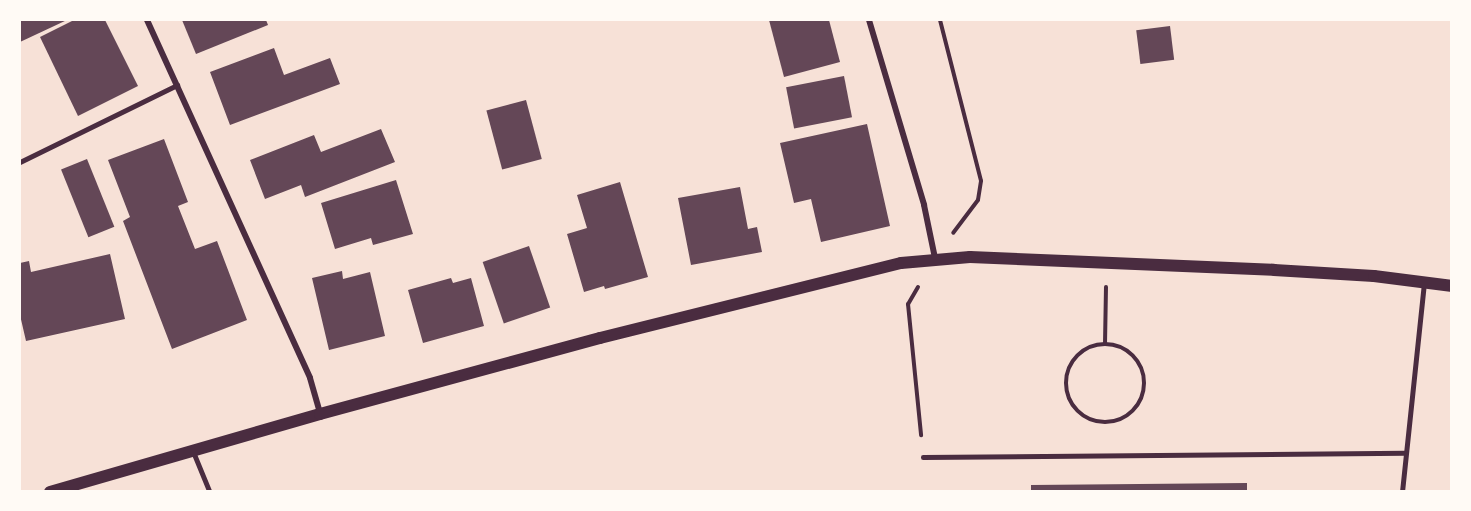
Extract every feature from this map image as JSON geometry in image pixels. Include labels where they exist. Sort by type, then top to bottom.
[{"type":"main road","points":[[51,492],[320,414],[600,338],[901,263],[935,258],[970,257],[1335,273],[1424,281],[1452,286]]},
{"type":"street","points":[[147,20],[310,378],[320,414]]},
{"type":"street","points":[[869,20],[924,205],[935,258]]},
{"type":"lane","points":[[20,162],[177,85]]},
{"type":"lane","points":[[1402,492],[1424,281]]},
{"type":"lane","points":[[194,450],[210,492]]},
{"type":"lane","points":[[923,457],[1405,453]]},
{"type":"path","points":[[923,457],[908,304],[935,258],[978,200],[981,181],[940,20]]},
{"type":"path","points":[[1105,344],[1107,264]]},
{"type":"path","points":[[1105,344],[1130,353],[1143,375],[1140,400],[1131,411],[1108,422],[1084,416],[1071,402],[1066,384],[1067,372],[1073,360],[1092,346],[1105,344]]},
{"type":"building","points":[[20,20],[67,20],[20,42]]},
{"type":"building","points":[[74,20],[105,20],[138,86],[78,116],[40,37]]},
{"type":"building","points":[[182,20],[266,20],[268,25],[196,54]]},
{"type":"building","points":[[769,20],[829,20],[840,62],[784,77]]},
{"type":"building","points":[[1170,26],[1174,60],[1140,64],[1136,30]]},
{"type":"building","points":[[274,48],[284,75],[330,58],[340,84],[230,125],[210,72]]},
{"type":"building","points":[[844,76],[852,117],[794,128],[786,87]]},
{"type":"building","points":[[526,100],[542,159],[502,170],[486,111]]},
{"type":"building","points":[[867,124],[890,226],[821,242],[811,199],[794,203],[780,143]]},
{"type":"building","points":[[381,129],[395,162],[305,197],[301,185],[265,199],[250,160],[314,135],[321,152]]},
{"type":"building","points":[[164,139],[188,202],[178,206],[195,249],[217,241],[247,320],[172,349],[123,221],[130,217],[108,160]]},
{"type":"building","points":[[87,159],[114,227],[88,237],[61,169]]},
{"type":"building","points":[[396,180],[413,234],[373,245],[371,238],[335,249],[321,203]]},
{"type":"building","points":[[620,182],[648,277],[605,289],[604,286],[584,292],[567,234],[587,228],[577,195]]},
{"type":"building","points":[[740,187],[748,229],[757,227],[762,252],[691,265],[678,198]]},
{"type":"building","points":[[529,246],[550,307],[504,323],[483,262]]},
{"type":"building","points":[[110,254],[125,319],[26,341],[20,315],[20,263],[29,261],[31,272]]},
{"type":"building","points":[[342,271],[343,279],[370,272],[385,336],[329,350],[312,278]]},
{"type":"building","points":[[451,278],[453,283],[471,278],[484,326],[423,343],[408,290]]},
{"type":"building","points":[[1247,483],[1247,492],[1031,492],[1031,485]]}]
